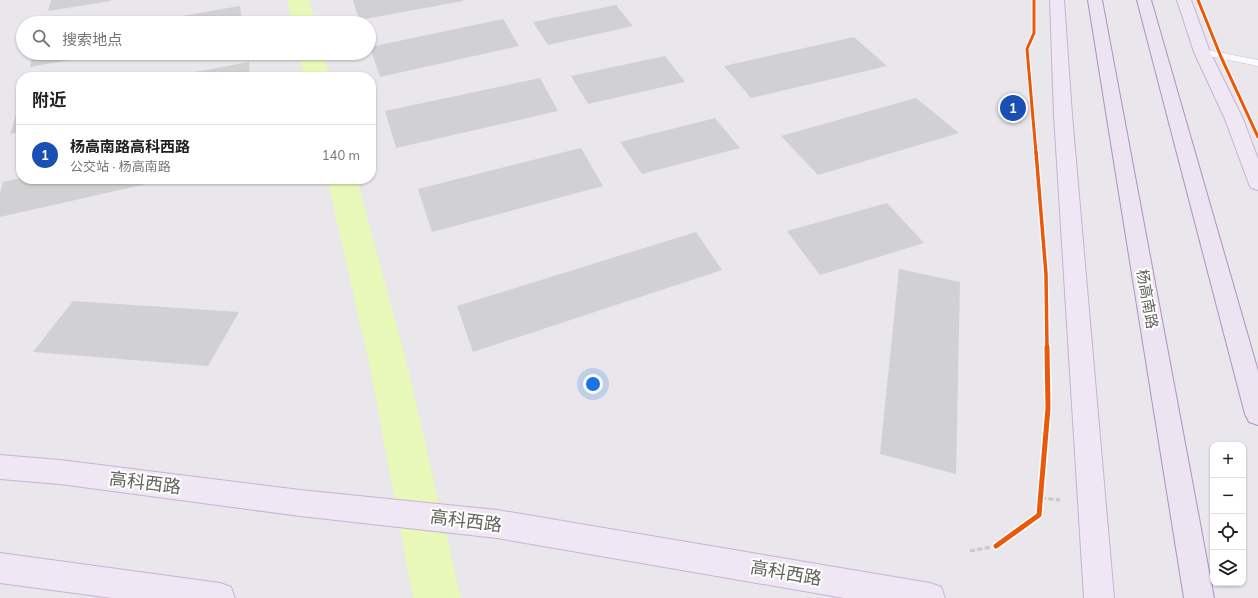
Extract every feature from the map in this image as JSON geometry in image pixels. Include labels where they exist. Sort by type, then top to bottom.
[{"type":"highway","name":"杨高南路","points":[[1095,0],[1200,598]]},
{"type":"highway","points":[[1144,0],[1157,52],[1258,414]]},
{"type":"main road","points":[[1057,0],[1063,115],[1099,598]]},
{"type":"main road","points":[[1184,0],[1202,52],[1234,119],[1258,184]]},
{"type":"main road","name":"高科西路","points":[[0,467],[60,472],[300,503],[496,524],[930,598]]},
{"type":"main road","points":[[0,568],[220,598]]},
{"type":"lane","points":[[1202,52],[1258,63]]},
{"type":"path","points":[[1040,504],[1042,490]]},
{"type":"path","points":[[1041,498],[1060,500]]},
{"type":"path","points":[[970,551],[996,546],[1002,541]]},
{"type":"building","points":[[51,0],[111,0],[111,1],[48,11]]},
{"type":"building","points":[[353,0],[463,0],[376,17],[358,16]]},
{"type":"building","points":[[616,5],[633,26],[548,45],[533,22]]},
{"type":"building","points":[[240,6],[241,16],[182,16]]},
{"type":"building","points":[[503,19],[519,46],[380,77],[374,60],[376,60],[376,46]]},
{"type":"building","points":[[854,37],[887,66],[751,98],[724,66]]},
{"type":"building","points":[[665,56],[685,82],[588,104],[571,76]]},
{"type":"building","points":[[32,60],[69,60],[30,67]]},
{"type":"building","points":[[249,62],[250,72],[195,72]]},
{"type":"building","points":[[540,78],[558,111],[396,148],[385,111]]},
{"type":"building","points":[[916,98],[959,133],[818,175],[781,136]]},
{"type":"building","points":[[16,115],[16,133],[10,134]]},
{"type":"building","points":[[715,118],[740,148],[642,174],[620,142]]},
{"type":"building","points":[[581,148],[603,186],[432,232],[418,189]]},
{"type":"building","points":[[16,179],[16,184],[146,184],[0,217],[0,193],[3,182]]},
{"type":"building","points":[[887,203],[924,243],[820,275],[787,231]]},
{"type":"building","points":[[696,232],[722,270],[473,352],[457,306]]},
{"type":"building","points":[[899,269],[960,282],[956,474],[880,454]]},
{"type":"building","points":[[73,301],[239,312],[208,366],[33,352]]},
{"type":"waterway","points":[[298,0],[302,16]]},
{"type":"waterway","points":[[313,60],[316,72]]},
{"type":"waterway","points":[[343,184],[389,368],[437,598]]},
{"type":"cycle path","points":[[996,546],[1039,515],[1048,408],[1046,274],[1027,49],[1034,33],[1034,0]]},
{"type":"cycle path","points":[[1198,0],[1221,57],[1258,137]]},
{"type":"place","name":"杨高南路高科西路","points":[[1013,108]]}]
